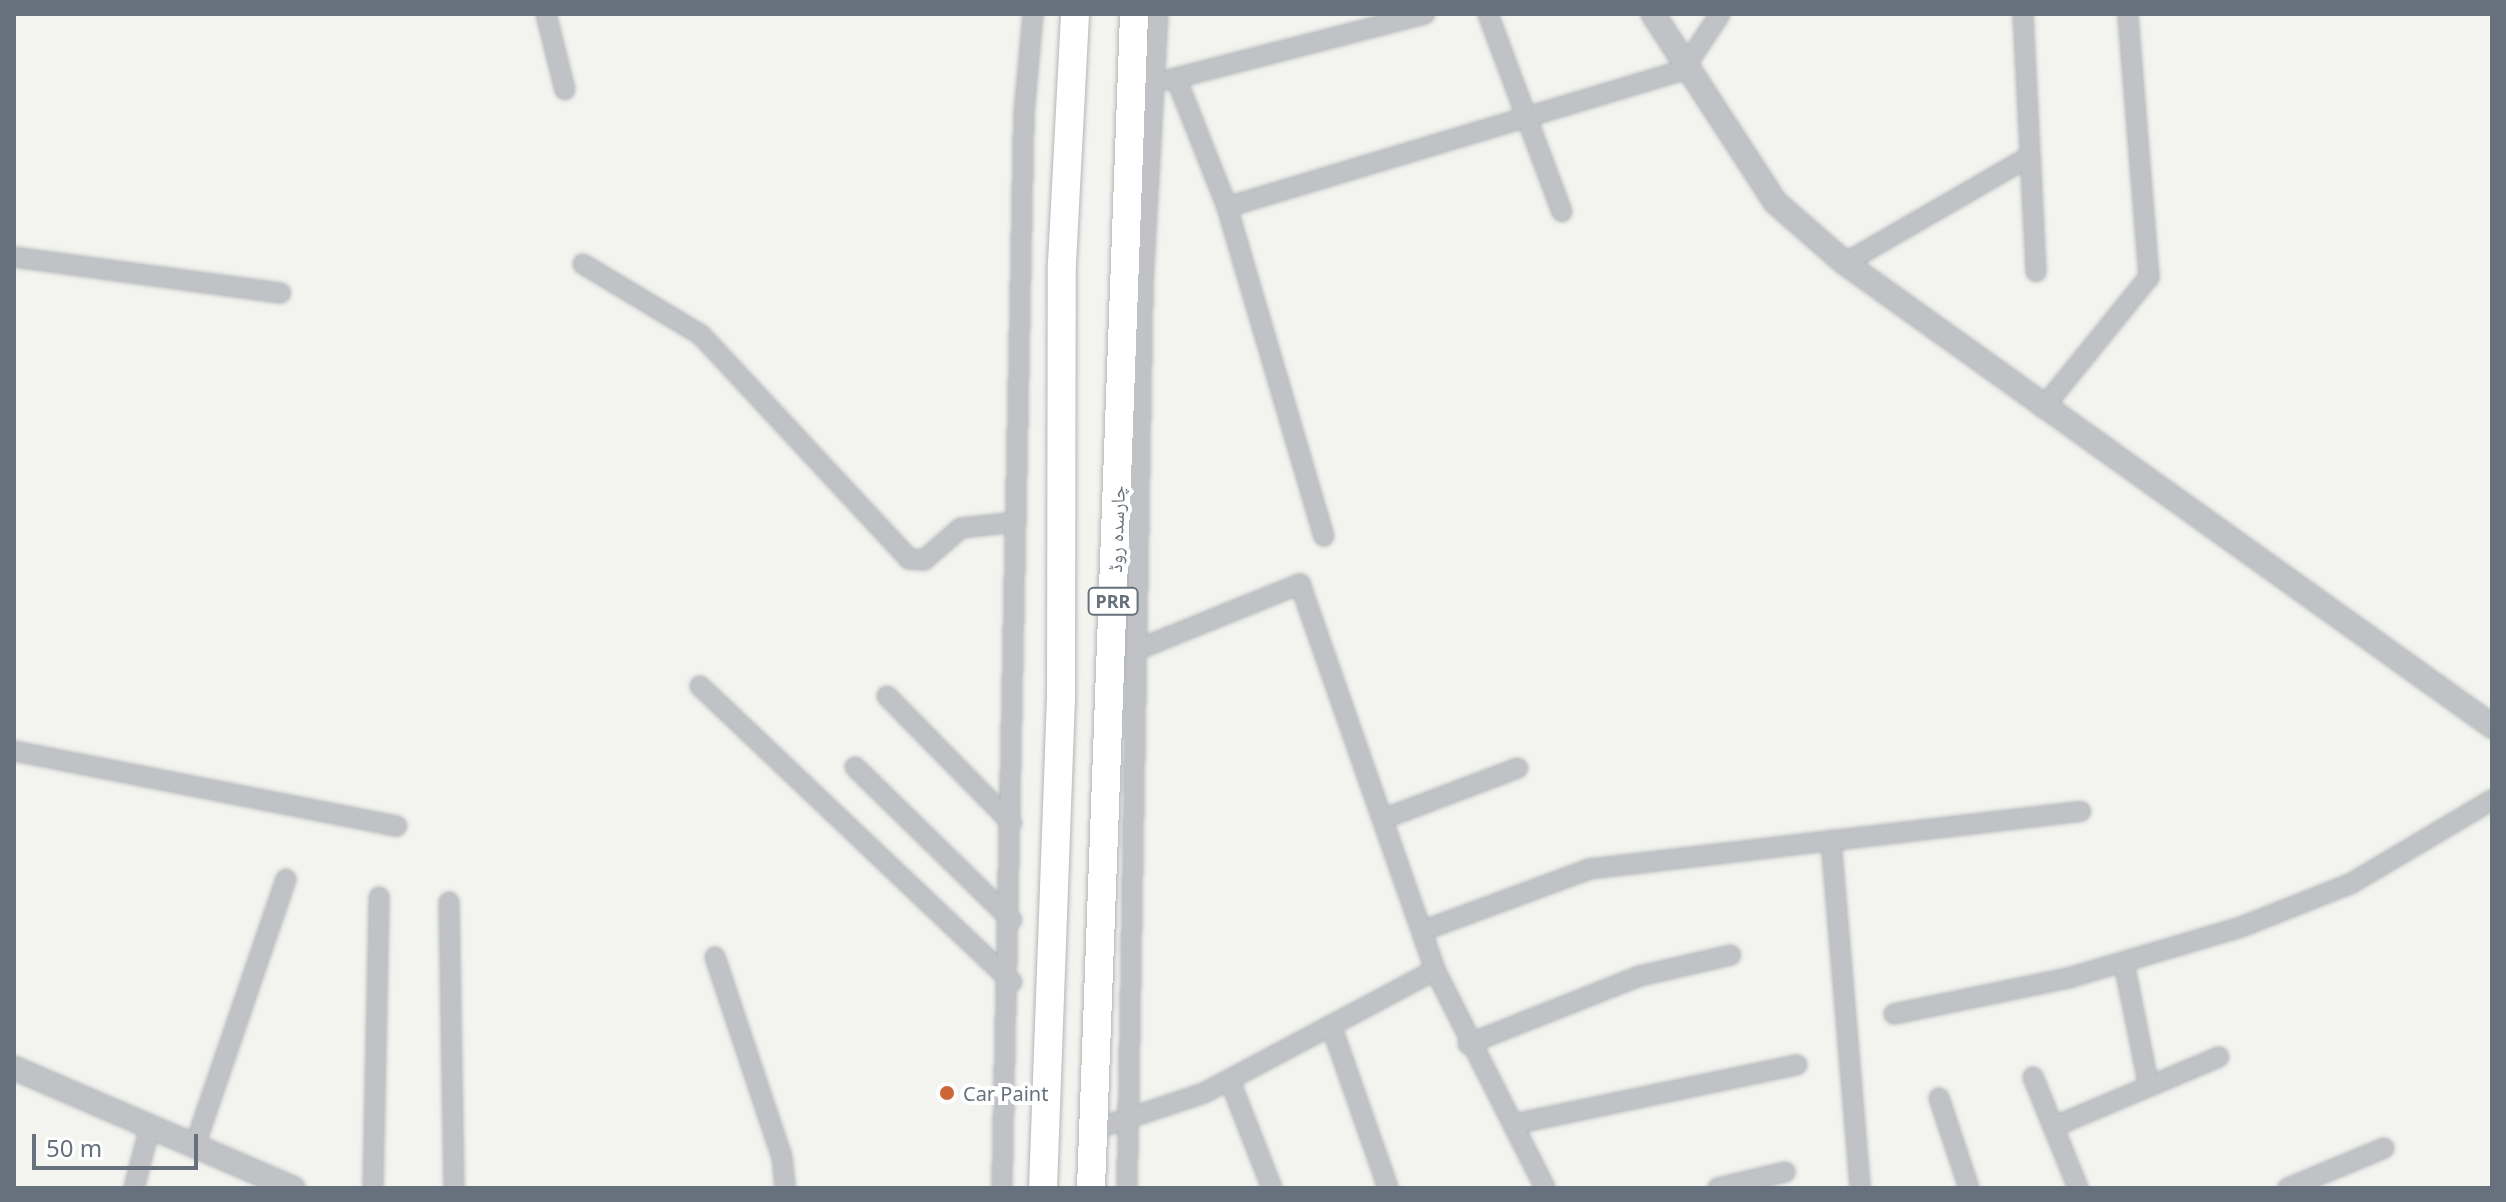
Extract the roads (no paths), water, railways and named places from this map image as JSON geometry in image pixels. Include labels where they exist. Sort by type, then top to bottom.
[{"type":"highway","name":"PRR","points":[[1043,1188],[1058,779],[1062,263],[1075,14]]},
{"type":"highway","name":"چارسدہ روڈ","points":[[1091,1188],[1134,14]]},
{"type":"highway","points":[[1058,779],[1105,781]]},
{"type":"street","points":[[546,14],[565,90]]},
{"type":"street","points":[[1002,1188],[1012,982],[1015,522],[1033,14]]},
{"type":"street","points":[[1127,1188],[1153,76],[1158,14]]},
{"type":"street","points":[[1153,76],[1178,83],[1425,14]]},
{"type":"street","points":[[1488,14],[1523,120],[1562,212]]},
{"type":"street","points":[[1653,14],[1683,70],[1775,202],[1845,263],[2043,408],[2492,726]]},
{"type":"street","points":[[1227,207],[1683,70],[1720,14]]},
{"type":"street","points":[[2023,14],[2027,158],[2036,272]]},
{"type":"street","points":[[2043,408],[2149,277],[2128,14]]},
{"type":"street","points":[[1178,83],[1227,207],[1324,536]]},
{"type":"street","points":[[1845,263],[2027,158]]},
{"type":"street","points":[[14,257],[281,293]]},
{"type":"street","points":[[583,264],[701,335],[909,559],[924,560],[961,528],[1015,522]]},
{"type":"street","points":[[1139,649],[1300,584],[1435,970],[1468,1044],[1514,1124],[1545,1188]]},
{"type":"street","points":[[700,686],[1012,982]]},
{"type":"street","points":[[887,696],[1012,823]]},
{"type":"street","points":[[14,751],[397,826]]},
{"type":"street","points":[[855,767],[1012,920]]},
{"type":"street","points":[[1383,819],[1518,768]]},
{"type":"street","points":[[1894,1014],[2124,963],[2352,883],[2492,800]]},
{"type":"street","points":[[1422,931],[1590,869],[2081,811]]},
{"type":"street","points":[[1831,840],[1860,1188]]},
{"type":"street","points":[[195,1145],[286,879]]},
{"type":"street","points":[[373,1188],[379,897]]},
{"type":"street","points":[[449,902],[454,1188]]},
{"type":"street","points":[[1468,1044],[1640,976],[1731,955]]},
{"type":"street","points":[[715,957],[782,1157],[785,1188]]},
{"type":"street","points":[[2124,963],[2148,1082]]},
{"type":"street","points":[[1093,1130],[1230,1081],[1435,970]]},
{"type":"street","points":[[1331,1025],[1388,1188]]},
{"type":"street","points":[[2053,1127],[2148,1082],[2219,1057]]},
{"type":"street","points":[[1514,1124],[1797,1065]]},
{"type":"street","points":[[14,1068],[293,1188]]},
{"type":"street","points":[[2033,1077],[2078,1188]]},
{"type":"street","points":[[1230,1081],[1272,1188]]},
{"type":"street","points":[[1939,1098],[1969,1188]]},
{"type":"street","points":[[134,1188],[150,1126]]},
{"type":"street","points":[[2288,1188],[2384,1148]]},
{"type":"street","points":[[1718,1188],[1785,1172]]},
{"type":"place","name":"Car Paint","points":[[947,1093]]}]
